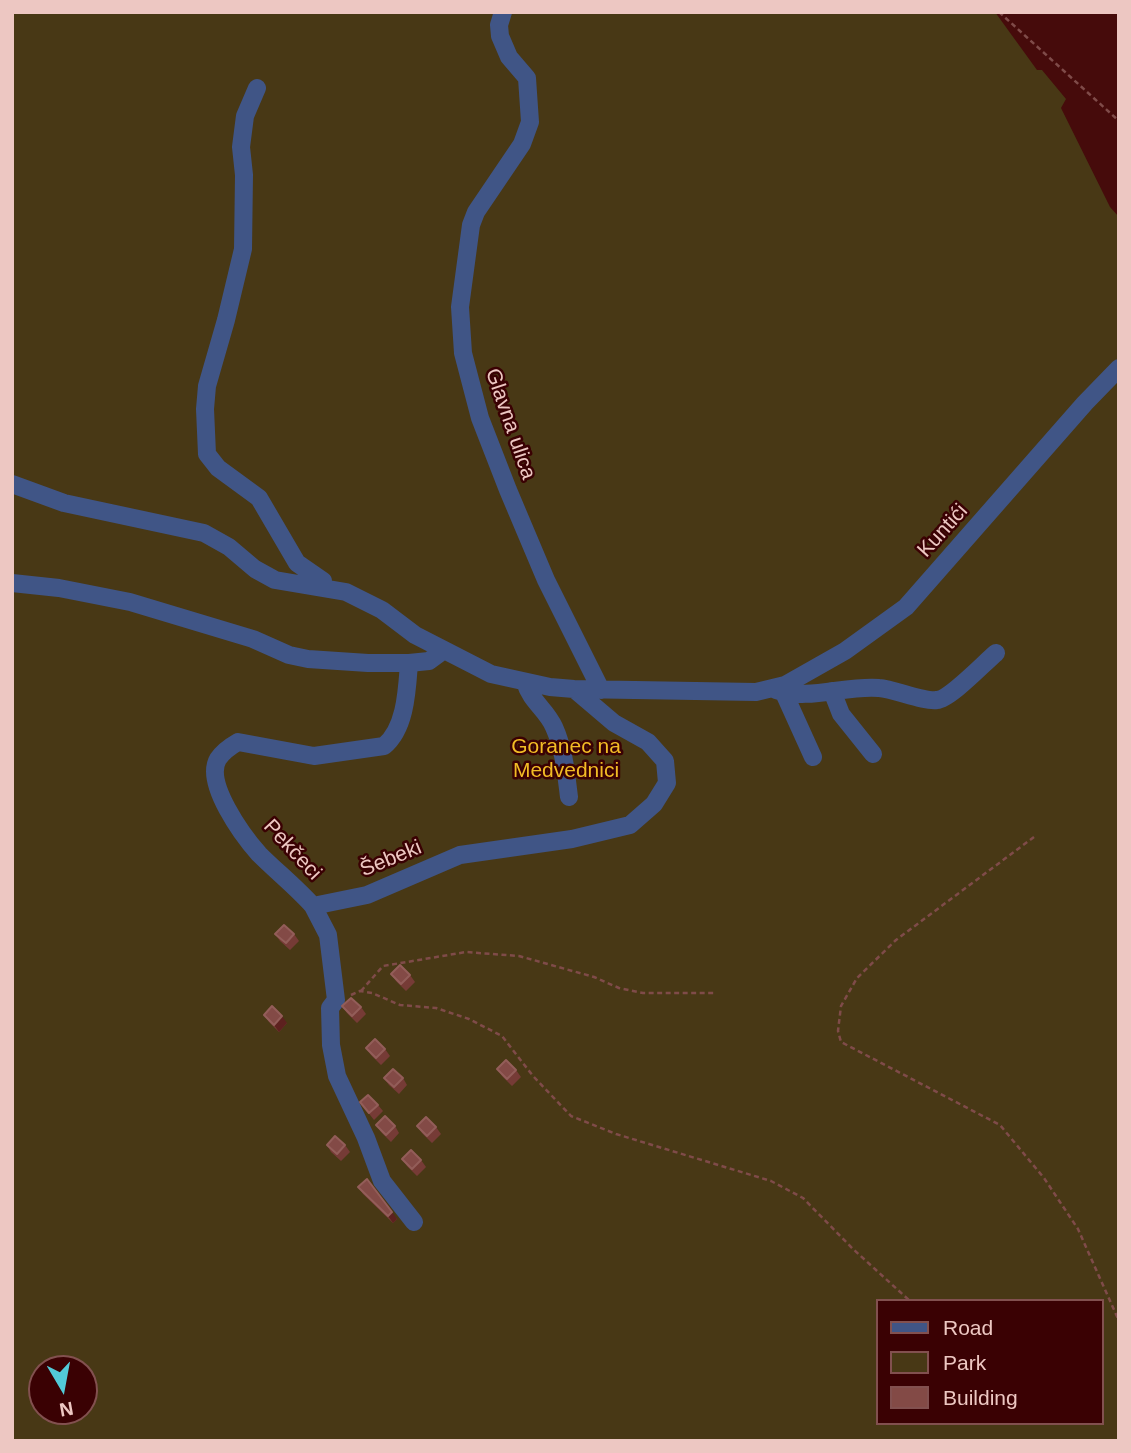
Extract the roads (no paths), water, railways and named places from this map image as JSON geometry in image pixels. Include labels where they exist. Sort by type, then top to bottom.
[{"type":"street","name":"Glavna ulica","points":[[503,12],[499,25],[500,36],[509,57],[527,78],[530,122],[522,144],[476,212],[471,225],[460,307],[463,353],[480,418],[508,490],[546,580],[601,690]]},
{"type":"street","points":[[257,88],[245,116],[241,147],[244,175],[243,249],[206,386],[205,438],[208,454],[218,468],[259,498],[297,563],[323,581],[323,587]]},
{"type":"street","name":"Kuntići","points":[[778,691],[845,651],[906,607],[1119,368]]},
{"type":"street","points":[[12,484],[64,503],[204,533],[275,580],[346,592],[382,610],[415,635],[491,674],[574,689]]},
{"type":"street","points":[[12,583],[59,588],[139,604],[308,659],[409,663],[429,661],[444,650]]},
{"type":"street","name":"Kuntići","points":[[574,689],[755,692],[881,688],[934,701],[949,695],[996,653]]},
{"type":"street","name":"Pekčeci","points":[[313,906],[258,852],[225,806],[214,779],[217,760],[238,742],[314,756],[384,746],[396,732],[404,703],[409,663]]},
{"type":"street","points":[[525,682],[529,696],[554,726],[562,751],[569,797]]},
{"type":"street","name":"Šebeki","points":[[313,906],[367,895],[460,855],[572,839],[630,825],[654,804],[667,783],[665,761],[648,742],[614,723],[574,689]]},
{"type":"street","points":[[778,691],[813,757]]},
{"type":"street","points":[[832,691],[841,714],[873,754]]},
{"type":"street","points":[[313,906],[328,935],[336,1000],[330,1008],[331,1045],[337,1076],[366,1138],[382,1181],[414,1222]]},
{"type":"park label","name":"Goranec na Medvednici","points":[[566,759]]}]
